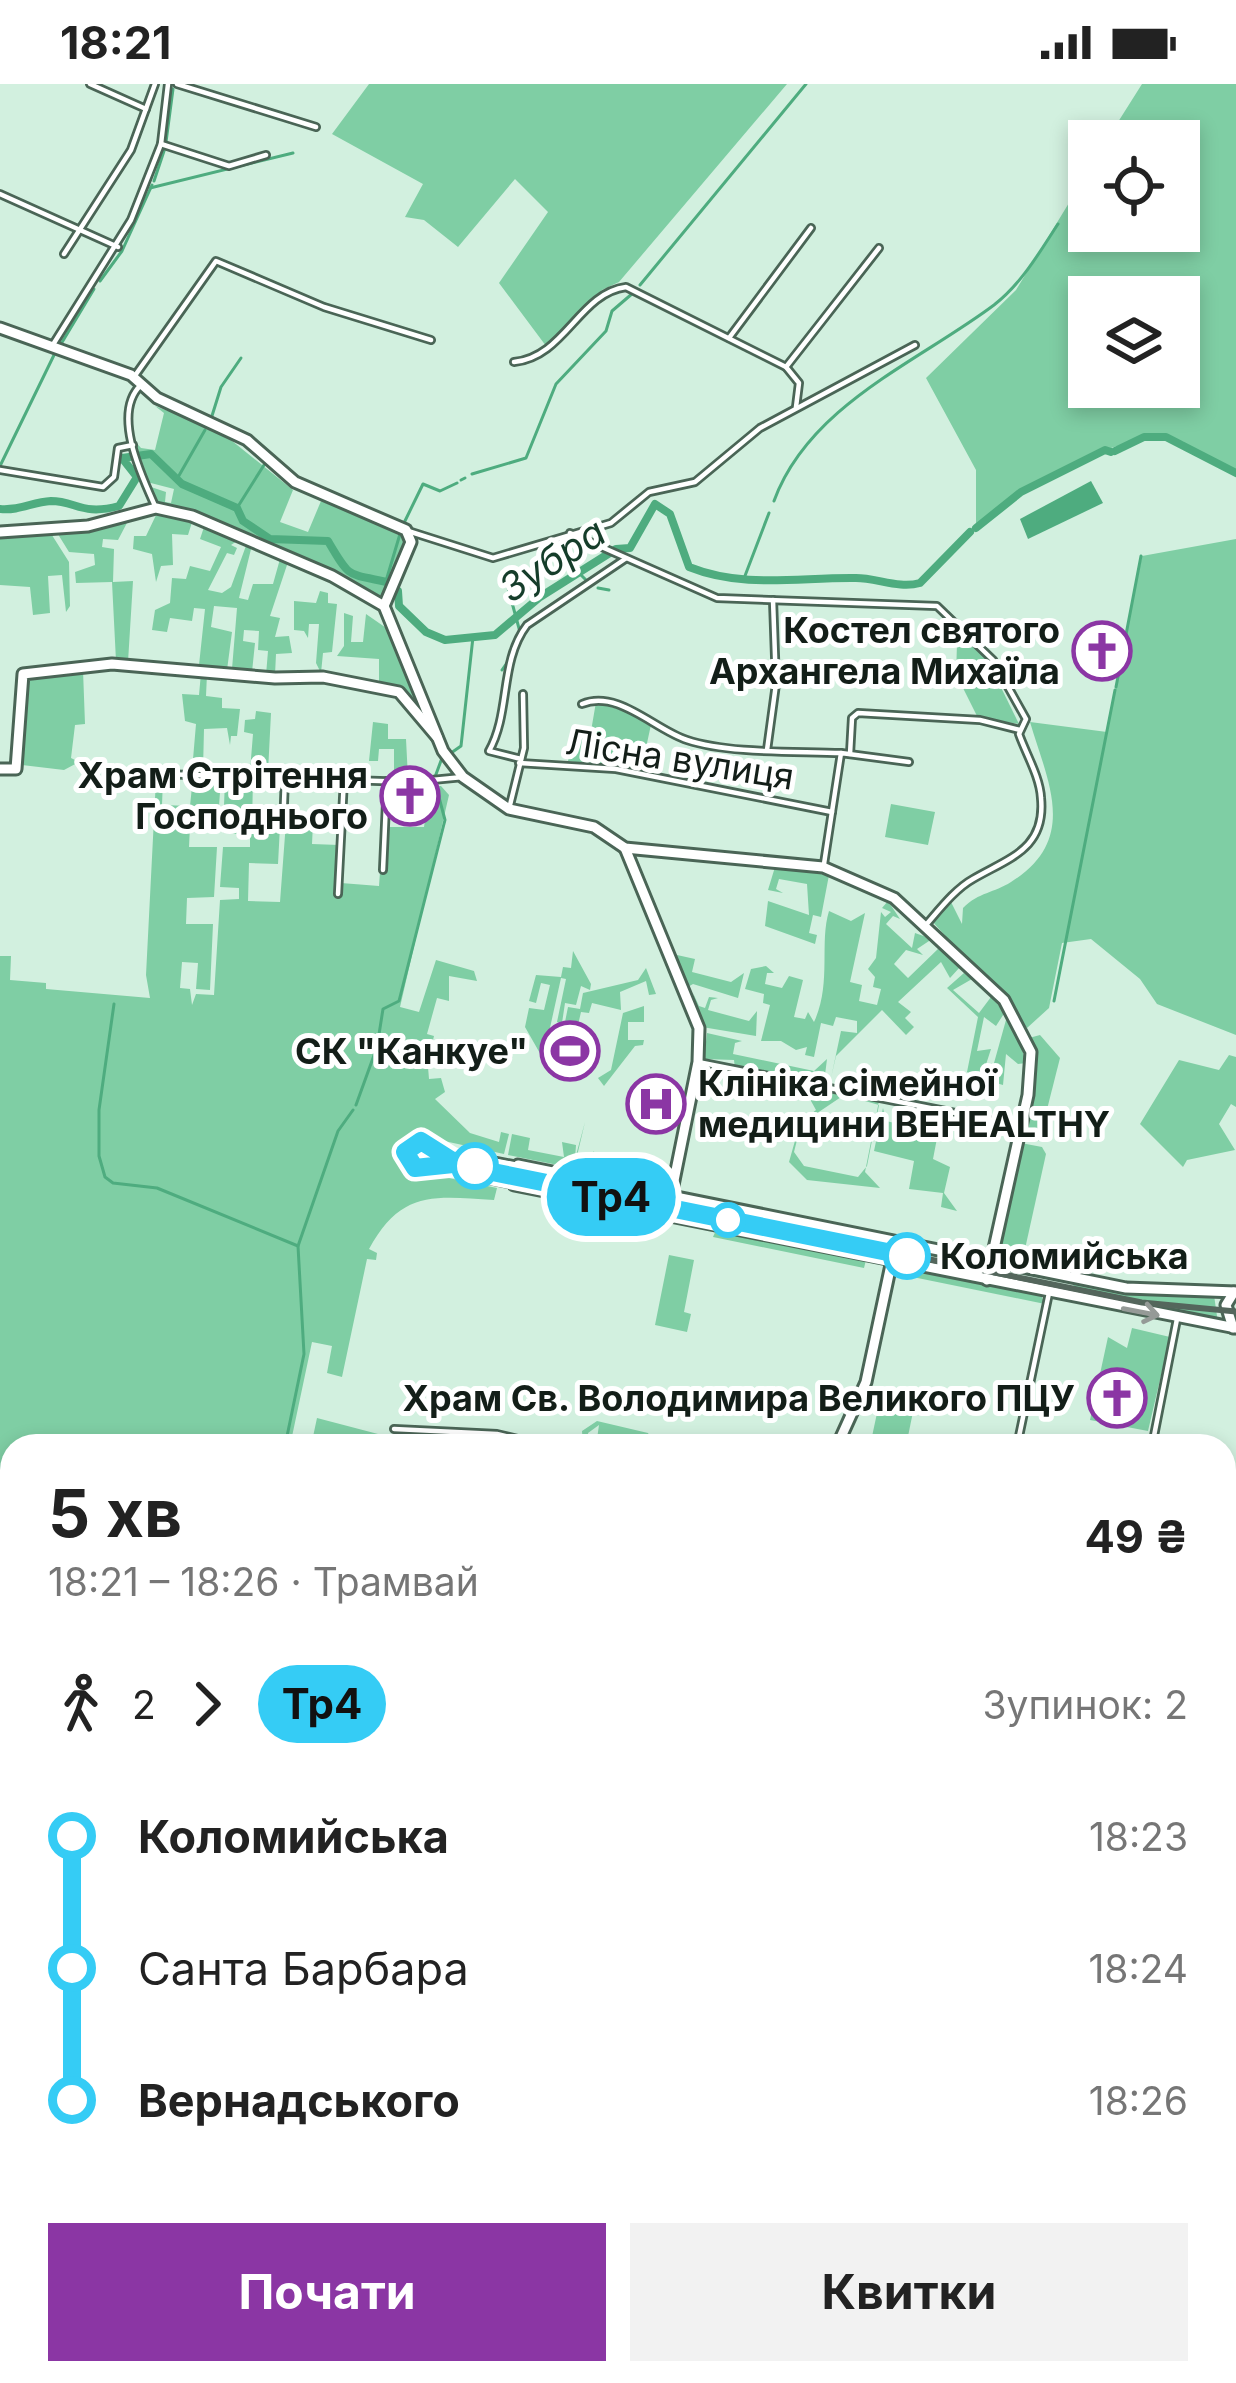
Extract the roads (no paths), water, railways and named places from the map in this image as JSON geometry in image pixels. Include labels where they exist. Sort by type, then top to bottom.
[{"type":"main road","points":[[0,328],[138,381],[169,405],[247,440],[295,482],[406,530],[411,542],[384,606]]},
{"type":"main road","points":[[0,532],[88,526],[155,508],[192,515],[332,575],[384,606],[443,751],[463,777],[509,809],[595,827],[625,848],[824,866],[884,891],[1004,1000],[1026,1034],[1030,1078],[987,1280]]},
{"type":"main road","points":[[0,770],[16,770],[23,674],[89,666],[317,676],[395,690],[439,738]]},
{"type":"main road","points":[[625,848],[696,1015],[698,1062],[667,1215]]},
{"type":"main road","points":[[518,1166],[1126,1288],[1235,1292],[1226,1310],[1235,1328],[514,1185],[511,1176],[518,1166]]},
{"type":"main road","points":[[842,1434],[866,1382],[892,1260]]},
{"type":"street","points":[[90,84],[146,109]]},
{"type":"street","points":[[64,254],[131,150],[155,84]]},
{"type":"street","points":[[52,346],[89,281],[118,247],[161,144],[169,84]]},
{"type":"street","points":[[177,84],[316,127]]},
{"type":"street","points":[[161,144],[230,166],[266,155]]},
{"type":"street","points":[[0,194],[118,247]]},
{"type":"street","points":[[729,338],[811,227]]},
{"type":"street","points":[[786,367],[879,248]]},
{"type":"street","points":[[155,508],[136,459],[128,408],[138,381],[216,261],[323,307],[431,340]]},
{"type":"street","points":[[514,362],[548,351],[605,295],[621,286],[786,367],[799,383],[796,407]]},
{"type":"street","points":[[406,530],[493,558],[611,523],[629,504],[659,487],[695,482],[760,428],[915,345]]},
{"type":"street","points":[[0,470],[106,486],[114,477],[118,448],[133,447]]},
{"type":"street","points":[[570,533],[717,598],[937,606],[993,660],[1026,718],[1019,730],[1042,795],[1036,834],[1016,860],[971,880],[925,926]]},
{"type":"street","points":[[520,761],[489,751],[499,731],[518,639],[527,625],[625,559]]},
{"type":"street","points":[[767,750],[776,684],[772,599]]},
{"type":"street","points":[[509,809],[520,761],[523,694]]},
{"type":"street","name":"Лісна вулиця","points":[[582,704],[597,700],[649,717],[686,740],[908,762]]},
{"type":"street","name":"Лісна вулиця","points":[[850,754],[851,718],[858,713],[985,720],[1019,730]]},
{"type":"street","name":"Лісна вулиця","points":[[824,866],[841,753]]},
{"type":"street","name":"Лісна вулиця","points":[[520,761],[616,769],[832,812]]},
{"type":"street","points":[[160,774],[387,781],[463,777]]},
{"type":"street","points":[[283,828],[285,777]]},
{"type":"street","points":[[338,894],[344,778]]},
{"type":"street","points":[[383,870],[387,781]]},
{"type":"street","points":[[698,1062],[1021,1126]]},
{"type":"street","points":[[471,1156],[518,1166]]},
{"type":"street","points":[[465,1175],[514,1185]]},
{"type":"street","points":[[1020,1434],[1049,1293]]},
{"type":"street","points":[[1154,1434],[1178,1319]]},
{"type":"street","points":[[394,1429],[472,1434]]},
{"type":"waterway","points":[[640,285],[806,84]]},
{"type":"waterway","points":[[166,142],[173,89]]},
{"type":"waterway","points":[[154,181],[165,148]]},
{"type":"waterway","points":[[150,188],[293,153]]},
{"type":"waterway","points":[[100,281],[122,251],[152,185]]},
{"type":"waterway","points":[[774,501],[790,467],[812,438],[869,388],[994,305],[1022,277],[1058,224]]},
{"type":"waterway","points":[[61,344],[94,289]]},
{"type":"waterway","points":[[472,474],[526,458],[556,384],[606,331],[612,311],[633,293]]},
{"type":"waterway","points":[[0,466],[55,353]]},
{"type":"waterway","points":[[211,419],[221,387],[241,358]]},
{"type":"waterway","points":[[177,479],[205,430]]},
{"type":"waterway","name":"Зубра","points":[[1115,451],[1144,437],[1166,437],[1236,473]]},
{"type":"waterway","name":"Зубра","points":[[976,528],[1021,492],[1105,450],[1111,452]]},
{"type":"waterway","name":"Зубра","points":[[0,509],[51,501],[88,509],[119,506],[137,477],[122,458],[151,454],[182,484],[237,508],[243,521],[270,539],[328,541],[351,573],[392,583]]},
{"type":"waterway","points":[[237,508],[264,465]]},
{"type":"waterway","points":[[461,480],[465,478]]},
{"type":"waterway","points":[[403,525],[423,484],[440,491],[457,483]]},
{"type":"waterway","name":"Зубра","points":[[398,591],[399,606],[426,632],[445,640],[495,635],[540,597],[616,549],[630,548],[655,504],[670,514],[689,567],[751,580],[856,578],[920,583],[970,532]]},
{"type":"waterway","points":[[743,581],[769,513]]},
{"type":"waterway","points":[[386,581],[400,534]]},
{"type":"waterway","points":[[1116,687],[1141,556]]},
{"type":"waterway","points":[[579,573],[591,585]]},
{"type":"waterway","points":[[505,577],[520,632]]},
{"type":"waterway","points":[[598,588],[609,590]]},
{"type":"waterway","points":[[451,753],[461,746],[473,637]]},
{"type":"waterway","points":[[502,670],[511,657]]},
{"type":"waterway","points":[[1054,1001],[1115,690]]},
{"type":"waterway","points":[[435,777],[442,758]]},
{"type":"waterway","points":[[356,1105],[377,1047],[383,1009],[399,1001],[445,820],[436,786]]},
{"type":"waterway","points":[[114,1004],[99,1110],[99,1156],[105,1177],[113,1183],[157,1188],[298,1246]]},
{"type":"waterway","points":[[287,1434],[304,1354],[298,1246],[338,1131],[353,1110]]},
{"type":"tram line","points":[[1236,1310],[1142,1301],[457,1162],[421,1141],[405,1152],[415,1168],[453,1164],[1142,1304],[1236,1313]]},
{"type":"tram line","name":"Тр4","points":[[475,1166],[451,1160],[421,1141],[411,1143],[405,1152],[406,1161],[415,1168],[453,1164],[907,1256]]},
{"type":"place","name":"Костел святого Архангела Михаїла","points":[[1102,651]]},
{"type":"place","name":"Храм Стрітення Господнього","points":[[410,796]]},
{"type":"place","name":"СК \"Канкуе\"","points":[[570,1051]]},
{"type":"place","name":"Клініка сімейної медицини BEHEALTHY","points":[[656,1104]]},
{"type":"place","name":"Коломийська","points":[[907,1256]]},
{"type":"place","name":"Храм Св. Володимира Великого ПЦУ","points":[[1117,1398]]}]
